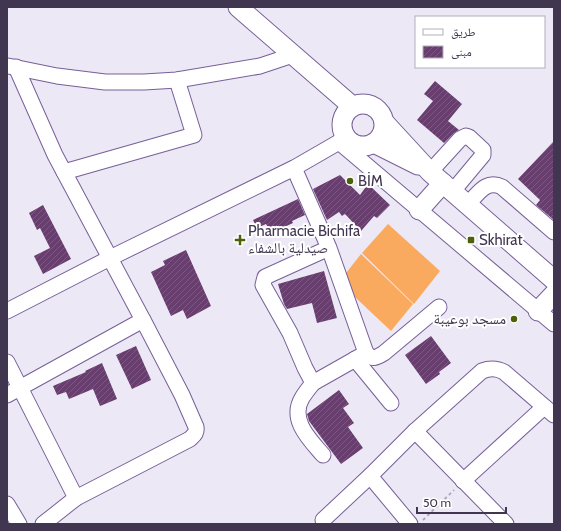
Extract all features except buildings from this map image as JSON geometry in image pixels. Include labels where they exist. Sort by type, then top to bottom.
[{"type":"main road","points":[[238,7],[352,106]]},
{"type":"main road","points":[[384,122],[382,134],[374,143],[368,145],[356,145],[343,140],[342,121],[347,110],[352,106],[363,103],[375,107],[379,111],[384,122],[442,182],[554,280]]},
{"type":"main road","points":[[374,143],[442,182]]},
{"type":"main road","points":[[419,210],[442,182]]},
{"type":"main road","points":[[538,311],[554,294]]},
{"type":"street","points":[[11,67],[57,76],[105,82],[144,82],[178,80],[260,66],[293,55]]},
{"type":"street","points":[[11,67],[64,172],[182,395],[197,431],[190,439],[76,498],[43,524]]},
{"type":"street","points":[[64,172],[194,135],[178,80]]},
{"type":"street","points":[[7,311],[110,258],[294,168],[343,140],[419,210],[554,324]]},
{"type":"street","points":[[294,168],[329,248],[360,356],[391,403]]},
{"type":"street","points":[[468,204],[484,187],[491,184],[497,184],[554,232]]},
{"type":"street","points":[[313,383],[290,333],[263,285],[263,281],[265,277],[329,248]]},
{"type":"street","points":[[323,455],[306,436],[298,418],[301,398],[313,383],[360,356],[376,358],[439,307]]},
{"type":"street","points":[[7,395],[143,320]]},
{"type":"street","points":[[7,362],[76,498]]},
{"type":"street","points":[[323,520],[415,431],[482,371],[497,369],[504,372],[549,411],[463,481]]},
{"type":"street","points":[[415,431],[506,524]]},
{"type":"street","points":[[370,476],[410,524]]},
{"type":"street","points":[[7,504],[19,524]]},
{"type":"path","points":[[419,524],[463,481]]},
{"type":"shaded area","points":[[388,224],[440,271],[414,304],[362,253]]},
{"type":"shaded area","points":[[361,254],[413,304],[391,331],[339,282]]},
{"type":"place","name":"BİM","points":[[350,181]]},
{"type":"place","name":"Pharmacie Bichifa صيدلية بالشفاء","points":[[240,240]]},
{"type":"place","name":"Skhirat","points":[[471,240]]},
{"type":"place","name":"مسجد بوعيبة","points":[[514,319]]}]
